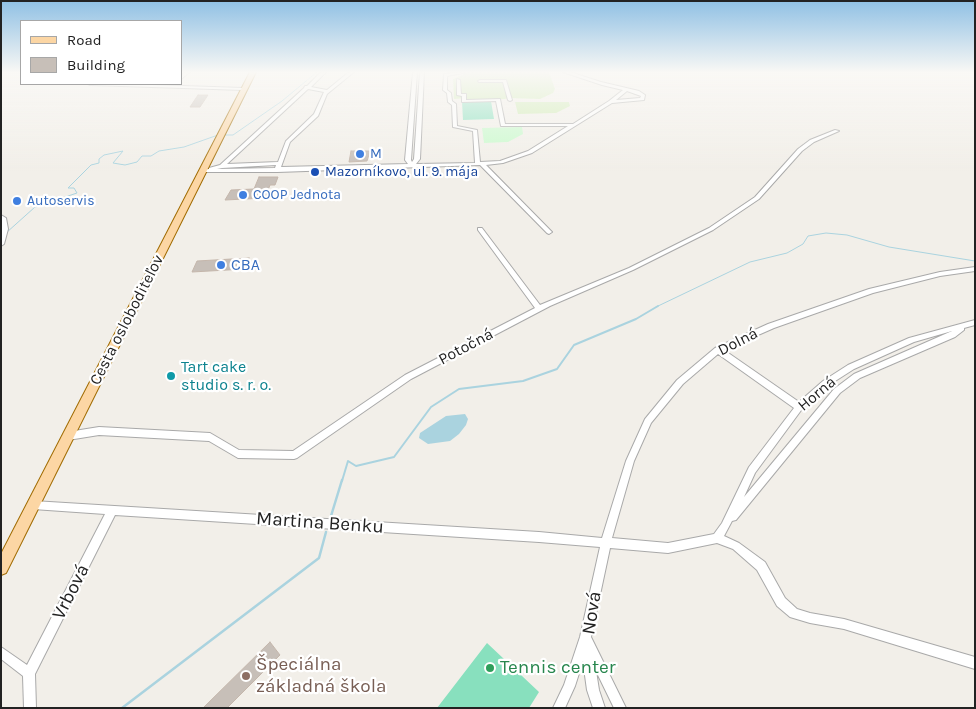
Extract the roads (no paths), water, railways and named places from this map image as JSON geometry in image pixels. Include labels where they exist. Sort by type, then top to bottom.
[{"type":"main road","name":"Cesta osloboditeľov","points":[[1,568],[236,105]]},
{"type":"street","points":[[222,166],[287,105]]},
{"type":"street","points":[[277,170],[288,142],[316,115],[321,105]]},
{"type":"street","points":[[412,105],[408,160],[412,166]]},
{"type":"street","points":[[412,166],[417,159],[420,105]]},
{"type":"street","points":[[454,105],[455,127],[475,130],[480,164],[549,232]]},
{"type":"street","points":[[499,105],[502,124],[574,125]]},
{"type":"street","points":[[202,172],[501,162],[524,155],[606,105]]},
{"type":"street","name":"Potočná","points":[[68,436],[99,431],[210,437],[238,454],[294,455],[408,377],[539,309],[631,269],[711,229],[756,198],[800,150],[812,141],[837,130]]},
{"type":"street","points":[[202,172],[222,166],[279,163]]},
{"type":"street","points":[[1,217],[3,218],[5,229],[2,241]]},
{"type":"street","points":[[480,229],[539,309]]},
{"type":"street","name":"Dolná","points":[[606,542],[630,461],[648,421],[680,382],[718,350],[771,326],[871,292],[940,274],[975,269]]},
{"type":"street","name":"Horná","points":[[725,526],[752,470],[799,407],[826,383],[852,367],[912,340],[945,330],[963,327],[975,322]]},
{"type":"street","name":"Horná","points":[[717,538],[837,390],[857,376],[952,335],[963,327]]},
{"type":"street","points":[[718,350],[799,407]]},
{"type":"street","name":"Martina Benku","points":[[33,505],[606,542]]},
{"type":"street","name":"Vrbová","points":[[30,708],[29,674],[112,510]]},
{"type":"street","points":[[606,542],[668,548],[717,538],[736,546],[761,566],[781,602],[794,613],[844,624],[975,663]]},
{"type":"street","name":"Nová","points":[[606,542],[584,637],[620,708]]},
{"type":"street","points":[[559,708],[569,686],[584,637]]},
{"type":"street","points":[[584,637],[593,690],[599,708]]},
{"type":"street","points":[[1,652],[29,674]]},
{"type":"water","points":[[465,414],[468,419],[466,425],[450,441],[428,444],[419,438],[420,433],[446,416]]},
{"type":"waterway","points":[[223,135],[233,135],[276,105]]},
{"type":"waterway","points":[[6,233],[35,207],[77,193],[74,188],[68,188],[91,165],[99,163],[99,159],[104,155],[123,151],[113,163],[125,165],[137,162],[142,156],[151,156],[159,151],[184,147],[218,135]]},
{"type":"waterway","points":[[658,306],[750,262],[787,253],[803,244],[808,236],[826,233],[847,235],[889,247],[975,261]]},
{"type":"waterway","points":[[342,481],[348,461],[356,466],[394,457],[431,407],[459,389],[523,381],[557,369],[574,345],[636,319],[658,306]]},
{"type":"waterway","points":[[331,516],[342,480]]},
{"type":"waterway","points":[[122,708],[319,558],[326,532]]},
{"type":"place","name":"M","points":[[360,154]]},
{"type":"place","name":"Mazorníkovo, ul. 9. mája","points":[[315,172]]},
{"type":"place","name":"COOP Jednota","points":[[243,195]]},
{"type":"place","name":"Autoservis","points":[[17,201]]},
{"type":"place","name":"CBA","points":[[221,265]]},
{"type":"place","name":"Tart cake studio s. r. o.","points":[[171,376]]},
{"type":"place","name":"Tennis center","points":[[490,668]]},
{"type":"place","name":"Špeciálna základná škola","points":[[246,676]]}]
